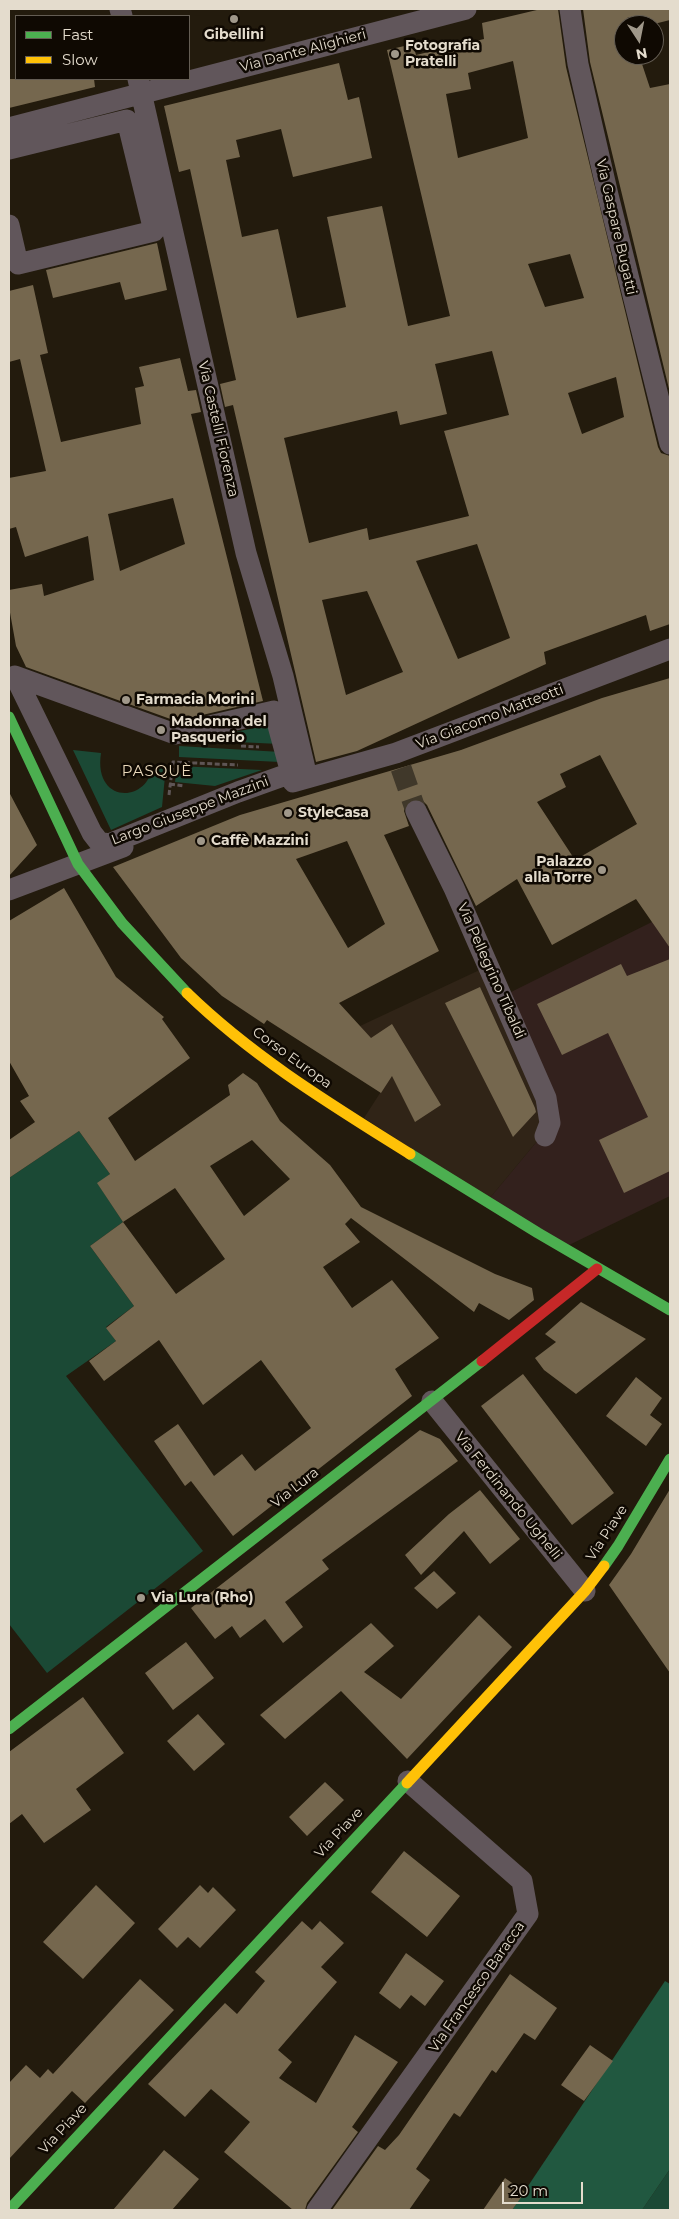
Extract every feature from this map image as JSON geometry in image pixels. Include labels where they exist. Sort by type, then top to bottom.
[{"type":"street","name":"Via Dante Alighieri","points":[[190,75],[466,9]]},
{"type":"street","name":"Via Gaspare Bugatti","points":[[570,9],[578,64],[670,444]]},
{"type":"street","name":"Via Dante Alighieri","points":[[9,128],[139,87],[168,80]]},
{"type":"street","name":"Via Castelli Fiorenza","points":[[139,87],[246,553],[283,676],[299,775]]},
{"type":"street","points":[[9,149],[127,120],[154,230],[18,264],[9,225]]},
{"type":"street","name":"Via Giacomo Matteotti","points":[[299,775],[399,760],[670,649]]},
{"type":"street","name":"Largo Giuseppe Mazzini","points":[[15,676],[176,734],[274,711],[299,775],[109,844],[99,842],[92,833],[15,676]]},
{"type":"street","name":"Corso Europa","points":[[9,717],[78,864],[121,924],[199,1007],[284,1074],[489,1204],[597,1269],[670,1310]]},
{"type":"street","name":"Largo Giuseppe Mazzini","points":[[9,890],[126,846],[201,812],[299,775]]},
{"type":"street","name":"Via Pellegrino Tibaldi","points":[[416,811],[454,888],[546,1098],[550,1123],[545,1136]]},
{"type":"street","name":"Via Lura","points":[[9,1729],[432,1401],[597,1269]]},
{"type":"street","name":"Via Ferdinando Ughelli","points":[[432,1401],[585,1591]]},
{"type":"street","name":"Via Piave","points":[[9,2210],[585,1591],[618,1546],[670,1459]]},
{"type":"street","name":"Via Francesco Baracca","points":[[317,2210],[528,1914],[522,1882],[408,1781]]},
{"type":"shaded area","points":[[670,913],[670,1196],[567,1246],[489,1199],[543,1134],[499,998]]},
{"type":"shaded area","points":[[486,967],[544,1098],[543,1134],[489,1199],[364,1118],[391,1076],[360,1026]]},
{"type":"green space","points":[[274,724],[279,744],[196,740]]},
{"type":"green space","points":[[179,746],[281,752],[280,762],[179,757]]},
{"type":"green space","points":[[73,750],[101,753],[101,770],[105,782],[113,790],[122,793],[132,792],[142,787],[149,778],[152,766],[166,766],[162,807],[111,830]]},
{"type":"green space","points":[[177,766],[262,770],[215,786],[175,782]]},
{"type":"green space","points":[[79,1131],[110,1174],[98,1184],[123,1222],[90,1246],[134,1306],[106,1327],[116,1341],[66,1376],[203,1551],[47,1673],[9,1624],[9,1178]]},
{"type":"green space","points":[[665,1981],[670,1984],[670,2169],[642,2210],[512,2210]]},
{"type":"green space","points":[[670,2169],[670,2210],[642,2210]]},
{"type":"building","points":[[541,9],[558,9],[566,67],[658,447],[661,453],[670,456],[670,624],[650,631],[646,615],[544,652],[546,664],[357,751],[316,762],[233,405],[225,407],[220,384],[236,380],[190,169],[179,172],[164,106],[339,63],[348,100],[359,97],[372,158],[293,177],[281,129],[236,140],[240,157],[226,160],[242,237],[278,229],[297,318],[346,307],[327,217],[382,206],[408,326],[450,316],[387,50],[413,44],[416,55],[484,39],[482,23]],"holes":[[[513,61],[528,138],[458,158],[446,94],[471,89],[468,73]],[[570,254],[584,298],[545,307],[528,264]],[[492,351],[509,415],[444,431],[469,516],[369,540],[367,528],[309,543],[284,438],[397,411],[400,425],[447,414],[435,364]],[[616,377],[624,417],[582,434],[568,393]],[[477,544],[510,638],[458,659],[416,561]],[[367,591],[403,672],[346,695],[322,600]]]},
{"type":"building","points":[[583,9],[670,9],[670,20],[664,22],[664,15],[614,15],[614,65],[642,65],[650,88],[670,84],[670,393],[590,62]]},
{"type":"building","points":[[9,79],[94,80],[95,87],[9,108]]},
{"type":"building","points":[[157,243],[167,290],[125,300],[120,282],[53,298],[46,270]]},
{"type":"building","points":[[33,285],[48,353],[40,355],[61,442],[141,424],[135,388],[144,386],[139,367],[180,358],[188,391],[196,390],[201,412],[191,414],[263,701],[176,721],[26,667],[16,646],[9,607],[9,590],[42,584],[44,596],[94,580],[88,536],[25,557],[16,527],[9,529],[9,478],[46,471],[20,359],[9,362],[9,291]],"holes":[[[173,498],[185,544],[120,571],[108,514]]]},
{"type":"building","points":[[670,678],[670,948],[636,899],[552,945],[517,879],[476,906],[427,805],[422,800],[411,800],[405,804],[404,811],[409,826],[384,835],[439,951],[339,1003],[371,1038],[392,1024],[441,1105],[415,1122],[392,1076],[381,1093],[267,1020],[264,1024],[222,996],[181,958],[113,867],[240,815],[461,750],[602,698]],"holes":[[[600,755],[637,824],[575,860],[537,802],[566,787],[560,774]],[[347,841],[385,924],[348,948],[296,859]]]},
{"type":"building","points":[[9,792],[37,845],[9,876]]},
{"type":"building","points":[[64,888],[116,977],[164,1017],[162,1019],[190,1058],[108,1118],[135,1161],[230,1095],[228,1085],[243,1073],[257,1083],[280,1121],[330,1165],[361,1207],[495,1274],[532,1288],[534,1300],[509,1320],[479,1303],[474,1312],[351,1218],[345,1224],[360,1242],[323,1267],[352,1308],[392,1280],[439,1338],[395,1369],[412,1396],[233,1536],[191,1481],[185,1486],[154,1441],[178,1424],[214,1476],[242,1454],[255,1471],[311,1428],[261,1360],[203,1405],[159,1340],[104,1381],[89,1361],[116,1341],[106,1328],[134,1306],[90,1246],[123,1222],[97,1183],[110,1174],[79,1131],[9,1178],[9,1140],[35,1122],[20,1101],[29,1096],[9,1061],[9,921]],"holes":[[[252,1140],[290,1179],[244,1216],[210,1166]],[[175,1188],[225,1259],[176,1294],[123,1222]]]},
{"type":"building","points":[[670,959],[670,1171],[624,1193],[599,1140],[648,1117],[608,1033],[562,1055],[537,1004],[621,964],[627,976]]},
{"type":"building","points":[[480,987],[536,1112],[513,1137],[445,1003]]},
{"type":"building","points":[[581,1302],[646,1339],[576,1394],[544,1370],[535,1358],[556,1342],[545,1334]]},
{"type":"building","points":[[523,1374],[614,1493],[572,1525],[481,1406]]},
{"type":"building","points":[[636,1377],[662,1398],[650,1415],[662,1424],[646,1446],[606,1416]]},
{"type":"building","points":[[420,1430],[440,1439],[458,1461],[322,1560],[329,1569],[285,1602],[303,1627],[283,1643],[265,1619],[240,1638],[232,1626],[215,1639],[191,1608]]},
{"type":"building","points":[[670,1489],[670,1673],[609,1585],[631,1554]]},
{"type":"building","points":[[480,1490],[520,1539],[490,1564],[464,1531],[421,1575],[405,1555],[449,1514]]},
{"type":"building","points":[[434,1571],[456,1593],[437,1609],[414,1588]]},
{"type":"building","points":[[479,1615],[512,1647],[407,1759],[341,1691],[285,1739],[260,1715],[371,1623],[394,1646],[364,1672],[401,1699]]},
{"type":"building","points":[[186,1642],[214,1678],[173,1710],[145,1673]]},
{"type":"building","points":[[83,1697],[124,1753],[76,1789],[91,1810],[44,1843],[22,1814],[9,1824],[9,1752]]},
{"type":"building","points":[[198,1714],[225,1744],[194,1771],[167,1741]]},
{"type":"building","points":[[325,1782],[344,1800],[307,1836],[289,1817]]},
{"type":"building","points":[[404,1851],[460,1896],[427,1937],[371,1892]]},
{"type":"building","points":[[96,1885],[135,1923],[83,1979],[43,1942]]},
{"type":"building","points":[[200,1885],[208,1893],[213,1887],[236,1910],[200,1948],[188,1937],[177,1948],[158,1929]]},
{"type":"building","points":[[302,1921],[312,1930],[320,1921],[344,1943],[321,1967],[337,1982],[278,2050],[292,2062],[279,2078],[316,2103],[355,2035],[398,2062],[352,2127],[358,2132],[307,2203],[305,2210],[293,2210],[224,2152],[250,2122],[211,2089],[185,2117],[148,2084],[225,2003],[237,2014],[265,1981],[255,1972]]},
{"type":"building","points":[[406,1953],[444,1981],[425,2006],[411,1995],[400,2009],[379,1993]]},
{"type":"building","points":[[510,1974],[557,2008],[535,2040],[524,2033],[496,2073],[492,2070],[460,2117],[454,2113],[416,2169],[430,2180],[409,2210],[332,2210],[378,2146],[385,2150],[399,2135]]},
{"type":"building","points":[[140,1979],[174,2010],[85,2103],[72,2091],[9,2159],[9,2083],[26,2065],[40,2078],[48,2069],[53,2074]]},
{"type":"building","points":[[590,2045],[613,2061],[584,2101],[561,2085]]},
{"type":"building","points":[[164,2150],[199,2179],[172,2210],[113,2210]]},
{"type":"building","points":[[505,2178],[525,2192],[512,2210],[483,2210]]},
{"type":"tunnel","points":[[401,768],[416,811]]},
{"type":"traffic: fast","points":[[9,717],[78,864],[122,923],[187,993]]},
{"type":"traffic: fast","points":[[410,1154],[538,1233],[670,1310]]},
{"type":"traffic: fast","points":[[9,1729],[482,1361]]},
{"type":"traffic: fast","points":[[604,1566],[670,1459]]},
{"type":"traffic: fast","points":[[9,2210],[407,1783]]},
{"type":"traffic: slow","points":[[187,993],[266,1060],[323,1099],[410,1154]]},
{"type":"traffic: slow","points":[[407,1783],[585,1591],[604,1566]]},
{"type":"traffic: jam","points":[[482,1361],[597,1269]]},
{"type":"place","name":"Gibellini","points":[[234,19]]},
{"type":"place","name":"Fotografia Pratelli","points":[[395,54]]},
{"type":"place","name":"Farmacia Morini","points":[[126,700]]},
{"type":"place","name":"Madonna del Pasquerio","points":[[161,730]]},
{"type":"place","name":"StyleCasa","points":[[288,813]]},
{"type":"place","name":"Caffè Mazzini","points":[[201,841]]},
{"type":"place","name":"Palazzo alla Torre","points":[[602,870]]},
{"type":"place","name":"Via Lura (Rho)","points":[[141,1598]]},
{"type":"district","name":"PASQUÈ","points":[[157,772]]}]
